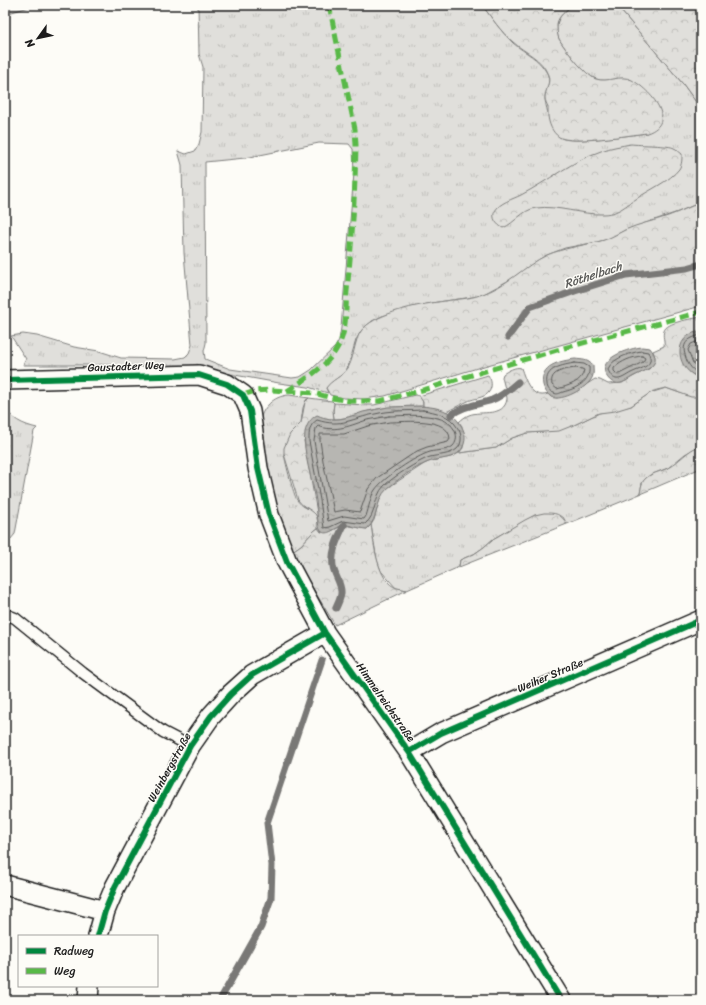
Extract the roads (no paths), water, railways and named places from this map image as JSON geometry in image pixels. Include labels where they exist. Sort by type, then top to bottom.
[{"type":"street","name":"Gaustadter Weg","points":[[5,380],[199,375],[228,384],[243,395]]},
{"type":"street","name":"Himmelreichstraße","points":[[243,395],[250,411],[258,468],[269,516],[287,562],[325,633],[409,752],[561,1000]]},
{"type":"street","name":"Weiher Straße","points":[[409,752],[440,733],[701,620]]},
{"type":"street","name":"Weinbergstraße","points":[[98,935],[105,911],[115,887],[190,746],[211,716],[231,694],[252,675],[325,633]]},
{"type":"street","points":[[5,885],[105,911]]},
{"type":"street","points":[[88,1000],[89,987]]},
{"type":"lane","name":"Weinbergstraße","points":[[5,614],[15,618],[83,673],[163,732],[190,746]]},
{"type":"water","points":[[701,331],[701,378],[686,369],[680,354],[684,339],[691,334]]},
{"type":"water","points":[[642,347],[650,348],[654,354],[655,359],[652,366],[623,382],[612,382],[606,375],[604,369],[610,359],[630,349]]},
{"type":"water","points":[[575,359],[585,360],[593,366],[592,378],[585,386],[574,393],[561,398],[551,397],[543,385],[544,373],[552,365]]},
{"type":"water","points":[[426,406],[444,410],[452,415],[461,426],[465,438],[464,444],[458,453],[453,456],[421,465],[391,485],[380,498],[374,520],[367,529],[343,525],[329,532],[323,533],[320,529],[317,517],[315,493],[305,448],[305,432],[308,424],[312,418],[317,415],[329,419],[340,419],[363,412],[388,407]]},
{"type":"waterway","name":"Röthelbach","points":[[508,337],[530,307],[626,275],[687,268],[701,264]]},
{"type":"waterway","name":"Röthelbach","points":[[451,415],[466,407],[487,402],[496,398],[518,382]]},
{"type":"waterway","points":[[336,608],[341,590],[334,569],[333,555],[344,525]]},
{"type":"waterway","points":[[220,1000],[261,927],[271,898],[272,865],[267,823],[322,660]]}]
